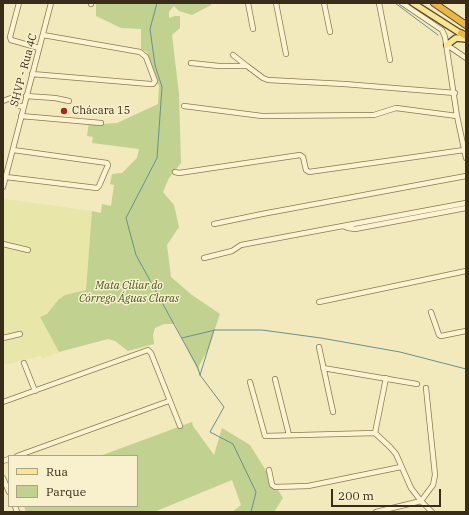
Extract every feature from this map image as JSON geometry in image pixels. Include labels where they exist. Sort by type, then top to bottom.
[{"type":"highway","points":[[434,3],[466,25]]},
{"type":"main road","points":[[413,3],[465,37]]},
{"type":"main road","points":[[447,45],[456,38],[465,37]]},
{"type":"street","points":[[19,3],[10,38],[12,41],[39,48]]},
{"type":"street","name":"SHVP - Rua 4C","points":[[3,188],[51,3]]},
{"type":"street","points":[[248,3],[253,29]]},
{"type":"street","points":[[276,3],[286,54]]},
{"type":"street","points":[[324,3],[330,32]]},
{"type":"street","points":[[378,3],[390,60]]},
{"type":"street","points":[[402,3],[442,30],[447,45],[455,93],[457,116],[464,139],[466,158]]},
{"type":"street","points":[[32,74],[150,84],[153,84],[155,81],[146,57],[140,52],[43,35]]},
{"type":"street","points":[[447,45],[466,58]]},
{"type":"street","points":[[233,55],[263,78],[268,80],[344,84],[455,93]]},
{"type":"street","points":[[191,63],[219,66],[247,66]]},
{"type":"street","points":[[26,96],[55,98],[69,101]]},
{"type":"street","points":[[3,101],[12,98],[17,105],[23,107]]},
{"type":"street","points":[[184,106],[262,116],[374,115],[396,108],[457,116]]},
{"type":"street","points":[[21,116],[100,123]]},
{"type":"street","points":[[6,177],[95,188],[98,187],[108,165],[106,163],[13,150]]},
{"type":"street","points":[[175,172],[179,173],[300,155],[303,157],[306,170],[310,172],[464,150]]},
{"type":"street","points":[[214,224],[466,176]]},
{"type":"street","points":[[204,258],[232,251],[241,245],[466,203]]},
{"type":"street","points":[[343,226],[350,229],[355,229],[466,208]]},
{"type":"street","points":[[3,244],[28,250]]},
{"type":"street","points":[[318,302],[466,271]]},
{"type":"street","points":[[431,312],[438,335],[441,336],[466,331]]},
{"type":"street","points":[[3,338],[20,334]]},
{"type":"street","points":[[319,347],[333,412]]},
{"type":"street","points":[[3,402],[148,350],[151,354],[180,426]]},
{"type":"street","points":[[24,363],[35,391]]},
{"type":"street","points":[[323,368],[417,384]]},
{"type":"street","points":[[375,433],[386,378]]},
{"type":"street","points":[[275,379],[289,436]]},
{"type":"street","points":[[250,382],[264,435],[267,437],[375,433],[396,454],[410,488],[432,512]]},
{"type":"street","points":[[376,512],[421,501],[433,485],[435,480],[426,388]]},
{"type":"street","points":[[20,455],[169,401]]},
{"type":"street","points":[[270,470],[272,485],[276,487],[308,486],[401,467]]},
{"type":"street","points":[[3,478],[8,490]]},
{"type":"shaded area","points":[[5,199],[92,211],[86,290],[65,295],[58,300],[47,314],[40,317],[59,352],[42,359],[41,356],[3,365],[3,208]]},
{"type":"green space","name":"Mata Ciliar do Córrego Águas Claras","points":[[96,3],[211,3],[211,5],[192,15],[179,11],[174,6],[169,12],[169,18],[180,16],[180,28],[172,35],[179,94],[181,163],[169,178],[163,192],[174,205],[179,227],[167,245],[171,277],[192,295],[220,314],[208,349],[198,368],[200,375],[175,324],[164,324],[155,328],[153,335],[154,344],[128,351],[115,341],[108,339],[59,352],[40,317],[47,314],[58,300],[65,295],[86,290],[92,211],[101,213],[102,204],[111,206],[114,185],[110,184],[112,174],[122,173],[137,158],[139,149],[92,143],[93,137],[87,136],[89,122],[100,124],[117,123],[158,104],[159,87],[147,52],[141,49],[141,29],[121,28],[96,16]]},
{"type":"green space","points":[[192,422],[193,426],[214,455],[222,428],[250,445],[283,498],[274,512],[232,512],[241,505],[232,480],[154,512],[26,512],[24,507],[138,507],[138,455],[103,455]]},
{"type":"waterway","points":[[157,3],[150,29],[155,65],[162,87],[157,158],[126,218],[136,255],[198,368],[200,375],[224,407],[210,432],[233,444],[256,492],[251,512]]},
{"type":"waterway","points":[[395,3],[438,35]]},
{"type":"waterway","points":[[455,47],[462,53]]},
{"type":"waterway","points":[[200,375],[214,330]]},
{"type":"waterway","points":[[182,338],[215,330],[262,330],[321,338],[400,352],[466,369]]},
{"type":"place","name":"Chácara 15","points":[[64,111]]}]
